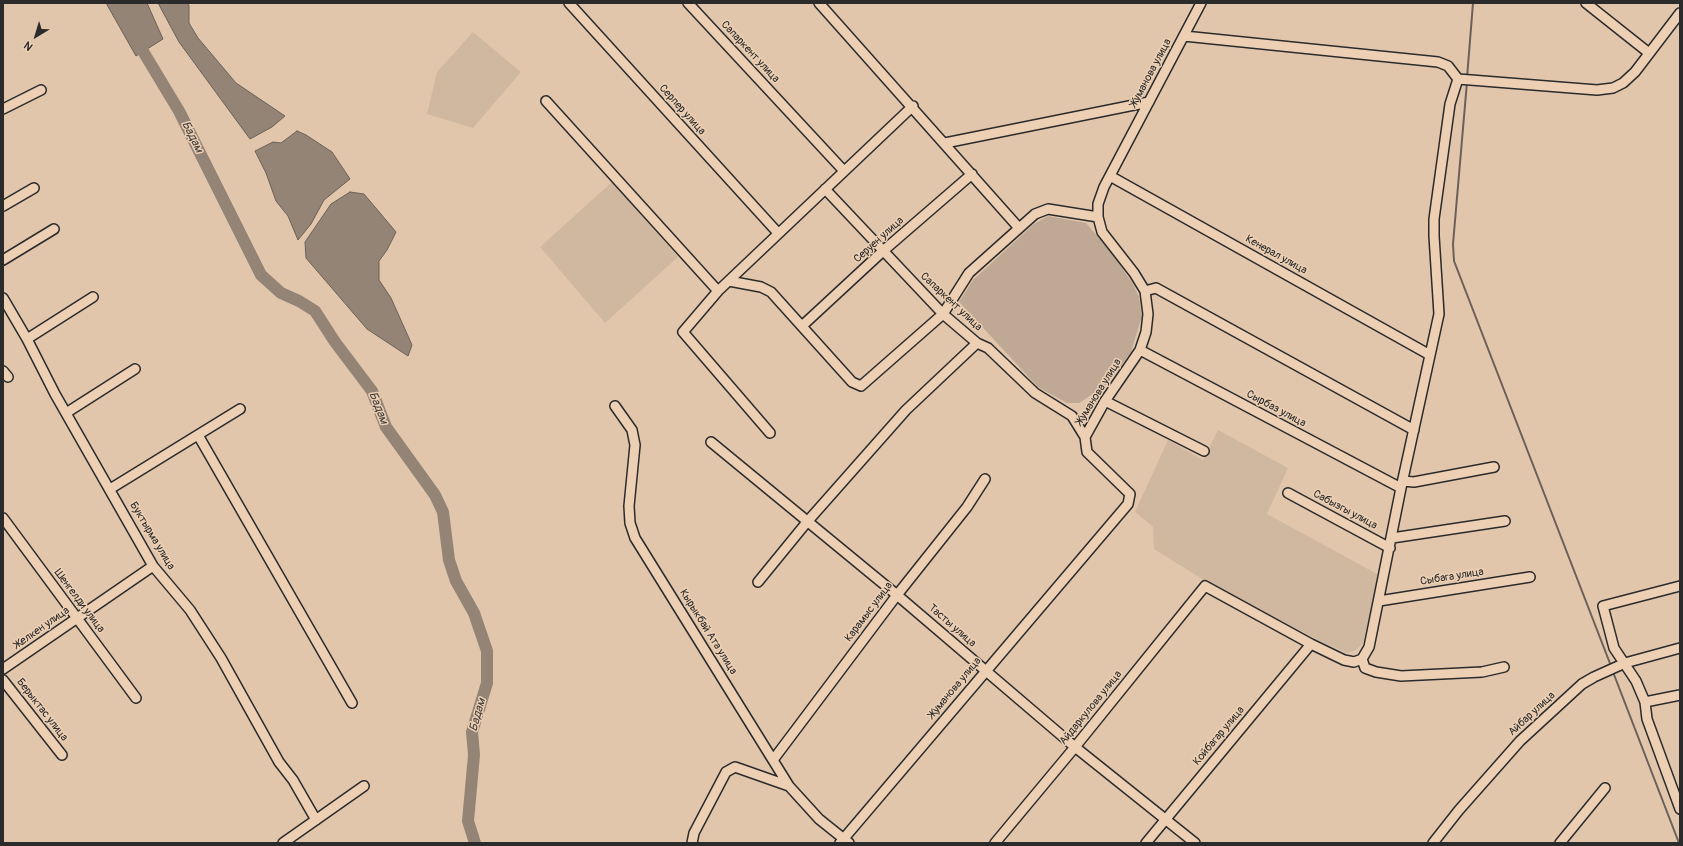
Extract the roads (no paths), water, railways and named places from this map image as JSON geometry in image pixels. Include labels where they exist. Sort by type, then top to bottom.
[{"type":"street","name":"Серпер улица","points":[[569,3],[778,234]]},
{"type":"street","name":"Сапаркент улица","points":[[688,3],[844,171]]},
{"type":"street","points":[[819,3],[913,106],[1019,228]]},
{"type":"street","name":"Жуманова улица","points":[[844,842],[985,671],[1128,504],[1130,494],[1087,452],[1085,437],[1105,401],[1140,350],[1146,332],[1148,314],[1145,291],[1134,273],[1102,232],[1098,216],[1098,204],[1110,176],[1201,3]]},
{"type":"street","points":[[1586,3],[1649,53]]},
{"type":"street","points":[[1184,36],[1438,62],[1448,66],[1458,79],[1597,90],[1613,88],[1623,83],[1635,72],[1680,13]]},
{"type":"street","points":[[1311,644],[1344,660],[1354,662],[1362,659],[1369,646],[1439,314],[1434,219],[1450,104],[1458,79]]},
{"type":"street","points":[[3,109],[41,90]]},
{"type":"street","points":[[546,101],[718,291]]},
{"type":"street","points":[[945,143],[1149,102]]},
{"type":"street","points":[[770,433],[683,332],[718,291],[913,106]]},
{"type":"street","name":"Серуен улица","points":[[802,326],[883,251],[972,174]]},
{"type":"street","name":"Кенерал улица","points":[[1110,176],[1430,355]]},
{"type":"street","points":[[3,206],[34,188]]},
{"type":"street","name":"Сапаркент улица","points":[[825,189],[942,314],[977,344],[988,348],[1035,393],[1072,416],[1085,437]]},
{"type":"street","points":[[729,281],[761,287],[770,292],[852,382],[861,386],[942,314],[969,273],[1035,214],[1048,209],[1098,216]]},
{"type":"street","points":[[3,260],[54,229]]},
{"type":"street","points":[[1145,291],[1156,288],[1414,430]]},
{"type":"street","points":[[27,339],[93,297]]},
{"type":"street","name":"Буктырма улица","points":[[3,298],[153,566],[190,610],[221,658],[279,762],[293,780],[316,820]]},
{"type":"street","points":[[758,582],[807,522],[906,410],[977,344]]},
{"type":"street","name":"Сырбаз улица","points":[[1140,350],[1402,484],[1494,467]]},
{"type":"street","points":[[66,413],[135,369]]},
{"type":"street","points":[[1105,401],[1204,451]]},
{"type":"street","name":"Кырыкбай Ата улица","points":[[615,406],[632,430],[634,445],[629,506],[630,523],[635,538],[789,786],[819,819],[844,842]]},
{"type":"street","points":[[110,489],[240,409]]},
{"type":"street","points":[[198,435],[352,703]]},
{"type":"street","name":"Тасты улица","points":[[711,442],[897,595],[1075,748],[1195,843]]},
{"type":"street","name":"Карамыс улица","points":[[773,760],[897,595],[967,507],[985,480]]},
{"type":"street","name":"Сабызгы улица","points":[[1288,492],[1390,548]]},
{"type":"street","name":"Шенгелди улица","points":[[3,518],[136,698]]},
{"type":"street","points":[[1392,538],[1506,521]]},
{"type":"street","name":"Желкен улица","points":[[3,669],[153,566]]},
{"type":"street","name":"Сыбага улица","points":[[1379,601],[1530,577]]},
{"type":"street","name":"Айдаркулова улица","points":[[995,843],[1075,748],[1205,586],[1311,644]]},
{"type":"street","points":[[1680,586],[1603,606],[1614,648],[1636,681],[1645,702],[1647,719],[1680,809]]},
{"type":"street","name":"Койбагар улица","points":[[1146,843],[1311,644]]},
{"type":"street","name":"Айбар улица","points":[[1433,843],[1459,810],[1520,741],[1582,684],[1624,664],[1680,648]]},
{"type":"street","points":[[1362,659],[1365,668],[1401,676],[1482,672],[1504,667]]},
{"type":"street","name":"Берыктас улица","points":[[3,680],[62,755]]},
{"type":"street","points":[[1645,702],[1680,695]]},
{"type":"street","points":[[692,843],[694,833],[726,772],[735,767],[789,786]]},
{"type":"street","points":[[283,843],[364,786]]},
{"type":"street","points":[[1560,843],[1605,788]]},
{"type":"waterway","points":[[1467,78],[1473,3]]},
{"type":"waterway","name":"Бадам","points":[[135,38],[179,111],[261,275],[281,293],[299,301],[315,311],[335,342],[372,391],[386,427],[435,495],[443,512],[449,560],[456,581],[474,613],[487,651],[487,683],[472,732],[474,755],[468,821],[475,843]]},
{"type":"waterway","points":[[1467,82],[1453,244],[1454,261],[1611,666]]},
{"type":"waterway","points":[[1613,672],[1679,843]]}]
